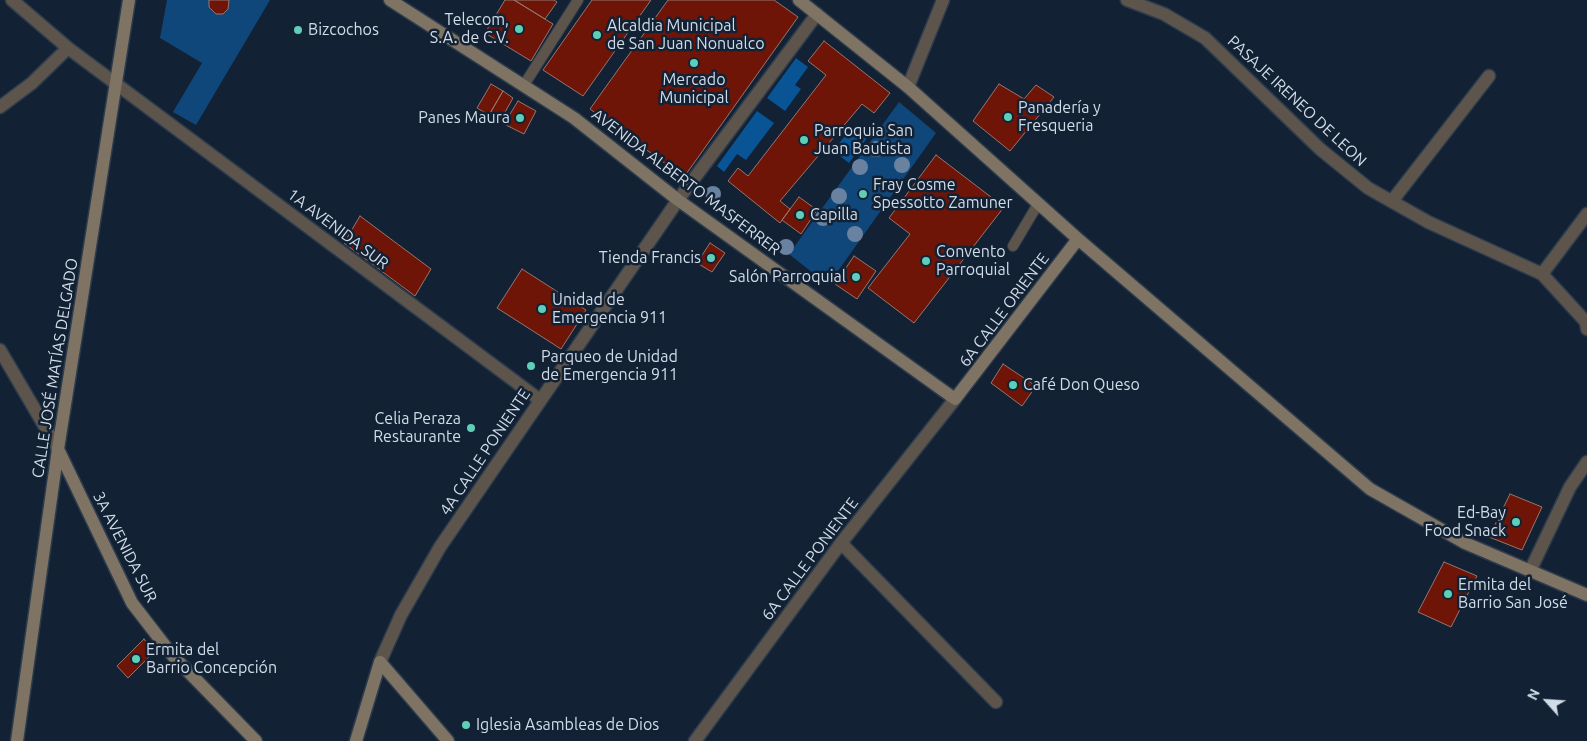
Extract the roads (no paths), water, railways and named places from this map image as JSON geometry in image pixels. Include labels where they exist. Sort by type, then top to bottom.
[{"type":"main road","name":"CALLE JOSÉ MATÍAS DELGADO","points":[[17,741],[58,449],[129,0]]},
{"type":"main road","name":"AVENIDA ALBERTO MASFERRER","points":[[390,0],[574,118],[678,200],[955,399]]},
{"type":"main road","points":[[799,0],[908,87],[1078,240],[1370,489],[1465,543],[1587,596]]},
{"type":"main road","name":"6A CALLE ORIENTE","points":[[955,399],[1078,240]]},
{"type":"main road","name":"3A AVENIDA SUR","points":[[58,449],[132,603],[173,656],[256,741]]},
{"type":"main road","points":[[380,662],[448,741]]},
{"type":"main road","name":"4A CALLE PONIENTE","points":[[356,741],[380,662]]},
{"type":"street","name":"1A AVENIDA SUR","points":[[12,0],[68,48],[540,400]]},
{"type":"street","points":[[908,87],[943,0]]},
{"type":"street","name":"PASAJE IRENEO DE LEON","points":[[1128,0],[1164,14],[1205,38],[1320,149],[1368,188],[1428,222],[1542,274],[1586,322],[1587,328]]},
{"type":"street","name":"4A CALLE PONIENTE","points":[[380,662],[401,615],[440,547],[678,200],[817,14]]},
{"type":"street","points":[[0,107],[32,83],[68,48]]},
{"type":"street","points":[[1392,201],[1489,76]]},
{"type":"street","points":[[1542,274],[1587,214]]},
{"type":"street","points":[[0,350],[58,449]]},
{"type":"street","name":"6A CALLE PONIENTE","points":[[695,741],[841,543],[955,399]]},
{"type":"street","points":[[1530,570],[1570,487],[1587,462]]},
{"type":"street","points":[[841,543],[996,702]]},
{"type":"lane","points":[[524,85],[578,0]]},
{"type":"lane","points":[[1013,246],[1038,204]]},
{"type":"place","name":"Telecom, S.A. de C.V.","points":[[519,29]]},
{"type":"place","name":"Bizcochos","points":[[298,30]]},
{"type":"place","name":"Alcaldia Municipal de San Juan Nonualco","points":[[597,35]]},
{"type":"place","name":"Mercado Municipal","points":[[694,63]]},
{"type":"place","name":"Panadería y Fresqueria","points":[[1008,117]]},
{"type":"place","name":"Panes Maura","points":[[520,118]]},
{"type":"place","name":"Parroquia San Juan Bautista","points":[[804,140]]},
{"type":"place","name":"Fray Cosme Spessotto Zamuner","points":[[863,194]]},
{"type":"place","name":"Capilla","points":[[800,215]]},
{"type":"place","name":"Tienda Francis","points":[[711,258]]},
{"type":"place","name":"Convento Parroquial","points":[[926,261]]},
{"type":"place","name":"Salón Parroquial","points":[[856,277]]},
{"type":"place","name":"Unidad de Emergencia 911","points":[[542,309]]},
{"type":"place","name":"Parqueo de Unidad de Emergencia 911","points":[[531,366]]},
{"type":"place","name":"Café Don Queso","points":[[1013,385]]},
{"type":"place","name":"Celia Peraza Restaurante","points":[[471,428]]},
{"type":"place","name":"Ed-Bay Food Snack","points":[[1516,522]]},
{"type":"place","name":"Ermita del Barrio San José","points":[[1448,594]]},
{"type":"place","name":"Ermita del Barrio Concepción","points":[[136,659]]},
{"type":"place","name":"Iglesia Asambleas de Dios","points":[[466,725]]}]
